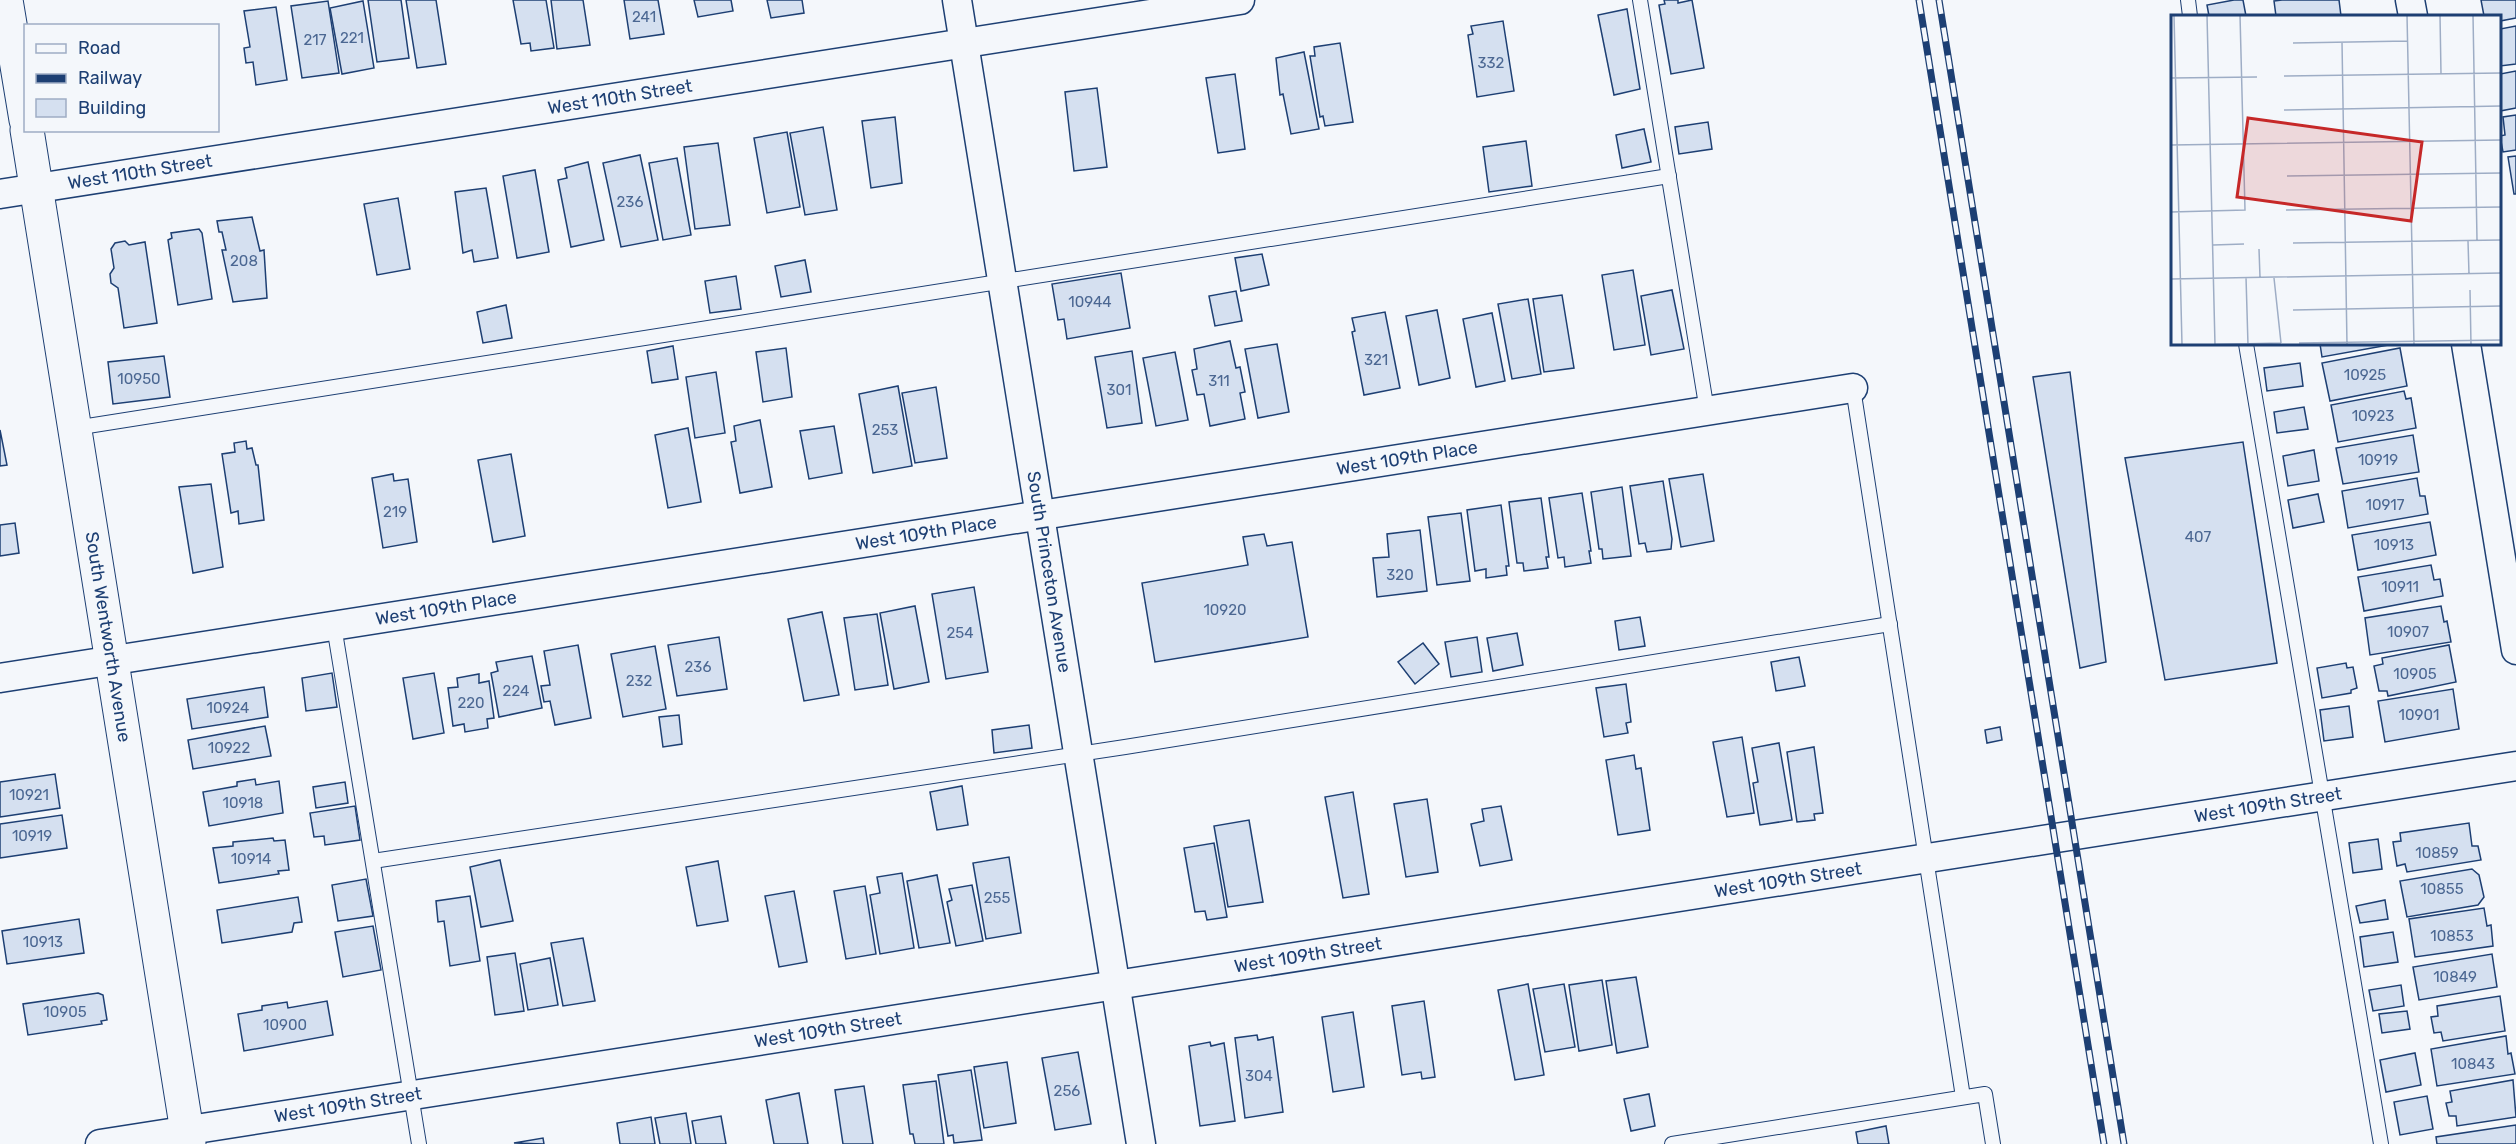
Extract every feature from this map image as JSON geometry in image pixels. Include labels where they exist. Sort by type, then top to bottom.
[{"type":"street","points":[[6,0],[24,108]]},
{"type":"street","name":"South Princeton Avenue","points":[[957,0],[1141,1144]]},
{"type":"street","name":"West 110th Street","points":[[0,194],[1240,0]]},
{"type":"street","points":[[2410,0],[2413,15]]},
{"type":"street","name":"South Wentworth Avenue","points":[[27,132],[188,1137]]},
{"type":"street","points":[[2466,345],[2516,650]]},
{"type":"street","name":"West 109th Place","points":[[0,678],[1853,388]]},
{"type":"street","name":"West 109th Street","points":[[100,1144],[188,1137],[411,1095],[2516,766]]},
{"type":"lane","points":[[1640,0],[1707,411]]},
{"type":"lane","points":[[2187,0],[2190,15]]},
{"type":"lane","points":[[75,428],[1669,176]]},
{"type":"lane","points":[[2246,345],[2380,1144]]},
{"type":"lane","points":[[1853,388],[1963,1097]]},
{"type":"lane","points":[[373,861],[1078,754],[1890,624]]},
{"type":"lane","points":[[334,626],[418,1144]]},
{"type":"lane","points":[[1672,1144],[1985,1094],[1993,1144]]},
{"type":"building","points":[[368,0],[401,0],[409,58],[377,62]]},
{"type":"building","points":[[406,0],[436,0],[446,64],[417,68]]},
{"type":"building","points":[[513,0],[546,0],[554,48],[531,51],[530,43],[521,44]]},
{"type":"building","points":[[551,0],[583,0],[590,45],[557,49]]},
{"type":"building","points":[[624,0],[658,0],[664,34],[630,39]]},
{"type":"building","points":[[694,0],[731,0],[733,11],[698,17]]},
{"type":"building","points":[[767,0],[802,0],[804,13],[771,18]]},
{"type":"building","points":[[1664,0],[1678,0],[1678,3],[1692,0],[1704,68],[1671,74],[1659,5],[1665,4]]},
{"type":"building","points":[[2243,0],[2246,15],[2209,15],[2207,5]]},
{"type":"building","points":[[2339,0],[2341,15],[2276,15],[2274,1]]},
{"type":"building","points":[[2481,0],[2516,0],[2516,18],[2501,21],[2501,15],[2484,15]]},
{"type":"building","points":[[328,1],[339,73],[302,78],[291,6]]},
{"type":"building","points":[[363,1],[374,68],[342,74],[330,8]]},
{"type":"building","points":[[276,7],[287,80],[256,85],[253,62],[246,63],[244,48],[250,47],[244,11]]},
{"type":"building","points":[[1627,9],[1640,89],[1614,95],[1598,15]]},
{"type":"building","points":[[1503,21],[1514,91],[1477,97],[1468,35],[1473,34],[1471,26]]},
{"type":"building","points":[[2516,26],[2516,64],[2501,66],[2501,29]]},
{"type":"building","points":[[1340,43],[1353,122],[1325,126],[1323,116],[1320,117],[1310,56],[1315,56],[1314,47]]},
{"type":"building","points":[[1304,52],[1319,129],[1291,134],[1283,94],[1280,95],[1276,58]]},
{"type":"building","points":[[2516,71],[2516,108],[2501,111],[2501,74]]},
{"type":"building","points":[[1235,74],[1245,149],[1218,153],[1206,78]]},
{"type":"building","points":[[1097,88],[1107,167],[1074,171],[1065,92]]},
{"type":"building","points":[[2516,115],[2516,150],[2503,152],[2501,136],[2505,135],[2503,117]]},
{"type":"building","points":[[895,117],[902,183],[871,188],[862,121]]},
{"type":"building","points":[[1708,122],[1712,149],[1679,154],[1675,127]]},
{"type":"building","points":[[823,127],[837,210],[805,215],[790,133]]},
{"type":"building","points":[[1644,129],[1651,162],[1622,168],[1616,135]]},
{"type":"building","points":[[787,132],[800,207],[767,213],[754,138]]},
{"type":"building","points":[[1526,141],[1532,186],[1489,192],[1483,147]]},
{"type":"building","points":[[718,143],[730,225],[695,229],[684,147]]},
{"type":"building","points":[[640,155],[658,240],[621,247],[603,163]]},
{"type":"building","points":[[2516,156],[2516,194],[2514,194],[2508,157]]},
{"type":"building","points":[[677,158],[691,235],[663,240],[649,163]]},
{"type":"building","points":[[588,162],[604,240],[571,247],[558,180],[567,178],[565,168]]},
{"type":"building","points":[[535,170],[549,252],[517,258],[503,176]]},
{"type":"building","points":[[486,188],[498,258],[474,262],[472,250],[463,253],[455,192]]},
{"type":"building","points":[[398,198],[410,269],[377,275],[364,204]]},
{"type":"building","points":[[252,217],[260,251],[264,250],[267,298],[233,302],[222,250],[226,250],[217,221]]},
{"type":"building","points":[[199,229],[202,233],[212,299],[178,305],[168,240],[172,238],[171,233]]},
{"type":"building","points":[[125,241],[129,245],[145,242],[157,323],[124,328],[118,288],[111,283],[110,274],[114,268],[111,249],[115,243]]},
{"type":"building","points":[[1262,254],[1269,285],[1241,291],[1235,258]]},
{"type":"building","points":[[805,260],[811,292],[781,297],[775,266]]},
{"type":"building","points":[[1633,270],[1645,345],[1614,350],[1602,275]]},
{"type":"building","points":[[1121,273],[1130,328],[1067,339],[1064,319],[1058,320],[1052,284]]},
{"type":"building","points":[[736,276],[741,309],[710,313],[705,281]]},
{"type":"building","points":[[1672,290],[1684,349],[1651,355],[1641,296]]},
{"type":"building","points":[[1236,291],[1242,321],[1215,326],[1209,296]]},
{"type":"building","points":[[1562,295],[1574,368],[1544,372],[1533,299]]},
{"type":"building","points":[[1528,299],[1541,374],[1512,379],[1498,304]]},
{"type":"building","points":[[506,305],[512,338],[483,343],[477,312]]},
{"type":"building","points":[[1437,310],[1450,378],[1419,385],[1406,316]]},
{"type":"building","points":[[1385,312],[1400,388],[1364,395],[1352,332],[1355,331],[1352,318]]},
{"type":"building","points":[[1492,313],[1505,381],[1476,387],[1463,319]]},
{"type":"building","points":[[1230,341],[1236,368],[1240,367],[1245,392],[1240,393],[1245,419],[1210,426],[1204,394],[1197,395],[1192,370],[1197,369],[1194,349]]},
{"type":"building","points":[[1277,344],[1289,412],[1258,418],[1245,349]]},
{"type":"building","points":[[2320,345],[2388,345],[2322,357]]},
{"type":"building","points":[[673,346],[678,379],[652,383],[647,351]]},
{"type":"building","points":[[786,348],[792,397],[763,402],[756,352]]},
{"type":"building","points":[[2400,348],[2407,386],[2330,401],[2322,363]]},
{"type":"building","points":[[1132,351],[1142,423],[1107,428],[1095,357]]},
{"type":"building","points":[[1175,352],[1188,420],[1156,426],[1143,358]]},
{"type":"building","points":[[164,356],[170,397],[113,404],[108,362]]},
{"type":"building","points":[[2300,363],[2303,386],[2267,391],[2264,368]]},
{"type":"building","points":[[716,372],[725,433],[695,438],[686,377]]},
{"type":"building","points":[[2070,372],[2106,662],[2080,668],[2033,377]]},
{"type":"building","points":[[898,386],[912,466],[873,473],[859,394]]},
{"type":"building","points":[[936,387],[947,458],[915,463],[902,393]]},
{"type":"building","points":[[2404,391],[2406,399],[2411,398],[2416,428],[2338,442],[2331,405]]},
{"type":"building","points":[[2304,407],[2308,429],[2277,433],[2274,412]]},
{"type":"building","points":[[760,420],[772,487],[740,493],[731,442],[736,441],[734,426]]},
{"type":"building","points":[[834,426],[842,473],[809,479],[800,431]]},
{"type":"building","points":[[688,428],[701,502],[668,508],[655,435]]},
{"type":"building","points":[[0,430],[7,465],[0,466]]},
{"type":"building","points":[[2413,435],[2419,472],[2343,484],[2336,448]]},
{"type":"building","points":[[246,441],[247,449],[252,448],[256,465],[258,465],[264,520],[239,524],[238,511],[231,513],[222,454],[235,452],[234,443]]},
{"type":"building","points":[[2243,442],[2277,663],[2165,680],[2125,458]]},
{"type":"building","points":[[2314,450],[2319,481],[2288,486],[2283,456]]},
{"type":"building","points":[[511,454],[525,536],[493,542],[478,460]]},
{"type":"building","points":[[393,474],[394,481],[408,479],[417,542],[383,548],[372,478]]},
{"type":"building","points":[[1703,474],[1714,541],[1681,547],[1669,479]]},
{"type":"building","points":[[2417,478],[2420,496],[2425,496],[2428,514],[2348,528],[2342,491]]},
{"type":"building","points":[[1663,481],[1672,539],[1671,549],[1647,552],[1645,543],[1639,544],[1630,486]]},
{"type":"building","points":[[211,484],[223,567],[193,573],[179,487]]},
{"type":"building","points":[[1622,487],[1631,556],[1603,559],[1602,549],[1599,549],[1591,492]]},
{"type":"building","points":[[1582,493],[1591,563],[1565,567],[1564,557],[1558,558],[1549,498]]},
{"type":"building","points":[[2318,494],[2324,522],[2293,528],[2288,500]]},
{"type":"building","points":[[1541,498],[1549,557],[1546,557],[1548,568],[1524,571],[1523,563],[1517,563],[1509,502]]},
{"type":"building","points":[[1501,505],[1509,566],[1506,566],[1507,575],[1486,578],[1486,569],[1475,571],[1467,510]]},
{"type":"building","points":[[1461,513],[1470,581],[1437,585],[1428,517]]},
{"type":"building","points":[[2430,522],[2436,555],[2358,570],[2352,535]]},
{"type":"building","points":[[15,523],[19,553],[0,556],[0,525]]},
{"type":"building","points":[[1420,530],[1427,591],[1377,597],[1373,558],[1389,557],[1387,534]]},
{"type":"building","points":[[1264,534],[1267,546],[1292,542],[1308,637],[1155,662],[1142,583],[1248,565],[1243,537]]},
{"type":"building","points":[[2431,565],[2434,580],[2440,579],[2443,596],[2364,611],[2358,577]]},
{"type":"building","points":[[974,587],[988,672],[946,679],[932,594]]},
{"type":"building","points":[[915,606],[929,682],[894,689],[880,613]]},
{"type":"building","points":[[2441,606],[2451,642],[2370,655],[2365,618]]},
{"type":"building","points":[[822,612],[839,695],[804,701],[788,619]]},
{"type":"building","points":[[877,614],[888,685],[855,690],[844,618]]},
{"type":"building","points":[[1640,617],[1645,646],[1619,650],[1615,621]]},
{"type":"building","points":[[1517,633],[1523,665],[1493,671],[1487,638]]},
{"type":"building","points":[[719,637],[727,689],[677,696],[668,645]]},
{"type":"building","points":[[1477,637],[1482,672],[1451,677],[1445,642]]},
{"type":"building","points":[[1423,643],[1439,664],[1415,684],[1398,662]]},
{"type":"building","points":[[578,645],[591,718],[555,725],[550,701],[544,702],[541,686],[550,685],[544,651]]},
{"type":"building","points":[[2449,645],[2456,682],[2388,696],[2387,691],[2379,691],[2374,666],[2383,664],[2382,658]]},
{"type":"building","points":[[655,646],[666,709],[623,717],[611,654]]},
{"type":"building","points":[[532,656],[542,708],[499,717],[491,673],[498,671],[496,662]]},
{"type":"building","points":[[1799,657],[1805,686],[1776,691],[1771,662]]},
{"type":"building","points":[[2346,663],[2347,668],[2353,667],[2357,688],[2351,690],[2351,693],[2322,698],[2317,668]]},
{"type":"building","points":[[332,673],[337,707],[306,711],[302,678]]},
{"type":"building","points":[[434,673],[444,733],[413,739],[403,678]]},
{"type":"building","points":[[479,674],[479,683],[489,681],[494,718],[487,719],[488,728],[465,732],[464,724],[453,726],[448,688],[458,687],[457,678]]},
{"type":"building","points":[[1626,684],[1631,722],[1626,723],[1628,733],[1604,737],[1596,688]]},
{"type":"building","points":[[264,687],[268,717],[192,729],[187,699]]},
{"type":"building","points":[[2453,689],[2459,729],[2385,742],[2378,701]]},
{"type":"building","points":[[2349,706],[2353,737],[2324,741],[2320,710]]},
{"type":"building","points":[[679,715],[682,744],[663,747],[659,717]]},
{"type":"building","points":[[1029,725],[1032,748],[994,753],[992,730]]},
{"type":"building","points":[[265,726],[271,756],[193,769],[188,740]]},
{"type":"building","points":[[2000,727],[2002,740],[1987,743],[1985,730]]},
{"type":"building","points":[[1742,737],[1754,813],[1727,817],[1713,742]]},
{"type":"building","points":[[1779,743],[1792,820],[1760,825],[1753,783],[1758,782],[1752,748]]},
{"type":"building","points":[[1814,747],[1823,813],[1814,814],[1815,820],[1797,822],[1787,752]]},
{"type":"building","points":[[1634,755],[1636,769],[1641,768],[1650,830],[1618,835],[1606,760]]},
{"type":"building","points":[[55,774],[60,808],[0,817],[0,782]]},
{"type":"building","points":[[255,779],[256,785],[279,781],[283,813],[209,826],[203,792],[237,786],[237,782]]},
{"type":"building","points":[[345,782],[348,803],[316,808],[313,787]]},
{"type":"building","points":[[962,786],[968,825],[937,830],[930,792]]},
{"type":"building","points":[[1353,792],[1369,894],[1343,898],[1325,797]]},
{"type":"building","points":[[1427,799],[1438,872],[1406,877],[1394,804]]},
{"type":"building","points":[[355,806],[360,840],[325,845],[324,836],[314,837],[310,813]]},
{"type":"building","points":[[1501,806],[1512,860],[1480,866],[1471,824],[1484,821],[1482,809]]},
{"type":"building","points":[[62,815],[67,848],[0,858],[0,824]]},
{"type":"building","points":[[1249,820],[1263,902],[1228,907],[1214,826]]},
{"type":"building","points":[[2469,823],[2472,846],[2478,846],[2481,860],[2407,872],[2405,864],[2397,866],[2393,842],[2401,841],[2400,833]]},
{"type":"building","points":[[273,838],[274,841],[285,840],[289,870],[278,871],[279,874],[219,883],[213,848],[233,846],[233,842]]},
{"type":"building","points":[[2378,839],[2382,869],[2353,873],[2349,843]]},
{"type":"building","points":[[1214,843],[1227,917],[1207,920],[1205,911],[1195,912],[1184,848]]},
{"type":"building","points":[[1009,857],[1021,933],[986,939],[973,863]]},
{"type":"building","points":[[500,860],[513,921],[481,927],[470,867]]},
{"type":"building","points":[[718,861],[728,921],[697,926],[686,867]]},
{"type":"building","points":[[2472,869],[2479,875],[2484,897],[2478,905],[2407,917],[2400,881]]},
{"type":"building","points":[[902,873],[914,948],[880,954],[870,895],[880,893],[877,877]]},
{"type":"building","points":[[937,875],[950,943],[919,948],[907,881]]},
{"type":"building","points":[[366,879],[373,916],[338,921],[332,885]]},
{"type":"building","points":[[972,885],[983,941],[956,946],[947,902],[952,900],[949,889]]},
{"type":"building","points":[[865,886],[876,954],[846,959],[834,891]]},
{"type":"building","points":[[794,891],[807,962],[779,967],[765,896]]},
{"type":"building","points":[[470,896],[480,961],[450,966],[444,921],[438,922],[436,901]]},
{"type":"building","points":[[298,897],[302,922],[294,923],[292,932],[222,943],[217,910]]},
{"type":"building","points":[[2385,900],[2388,919],[2360,923],[2356,906]]},
{"type":"building","points":[[2484,908],[2487,926],[2491,925],[2493,946],[2415,957],[2409,919]]},
{"type":"building","points":[[79,919],[84,953],[7,964],[2,931]]},
{"type":"building","points":[[373,926],[381,970],[343,977],[335,932]]},
{"type":"building","points":[[2393,932],[2398,962],[2364,967],[2360,937]]},
{"type":"building","points":[[583,938],[595,1001],[563,1006],[551,943]]},
{"type":"building","points":[[515,953],[524,1011],[495,1015],[487,957]]},
{"type":"building","points":[[2492,954],[2497,987],[2419,1000],[2413,967]]},
{"type":"building","points":[[550,958],[558,1005],[528,1010],[520,964]]},
{"type":"building","points":[[1636,977],[1648,1047],[1617,1053],[1606,981]]},
{"type":"building","points":[[1602,980],[1612,1045],[1579,1051],[1569,985]]},
{"type":"building","points":[[1528,984],[1544,1075],[1515,1080],[1498,990]]},
{"type":"building","points":[[1564,984],[1575,1047],[1545,1052],[1533,989]]},
{"type":"building","points":[[2401,985],[2404,1006],[2373,1011],[2369,990]]},
{"type":"building","points":[[98,993],[103,995],[107,1020],[101,1021],[102,1024],[28,1035],[23,1004]]},
{"type":"building","points":[[2500,996],[2505,1031],[2443,1041],[2441,1032],[2434,1033],[2431,1017],[2438,1016],[2437,1006]]},
{"type":"building","points":[[327,1001],[333,1035],[244,1051],[238,1014],[262,1010],[262,1006],[287,1002],[288,1008]]},
{"type":"building","points":[[1424,1001],[1435,1077],[1422,1079],[1421,1072],[1402,1075],[1392,1006]]},
{"type":"building","points":[[2407,1011],[2410,1029],[2382,1033],[2379,1014]]},
{"type":"building","points":[[1353,1012],[1364,1087],[1333,1092],[1322,1017]]},
{"type":"building","points":[[1257,1035],[1258,1040],[1273,1037],[1283,1112],[1245,1118],[1235,1038]]},
{"type":"building","points":[[2506,1036],[2508,1054],[2511,1053],[2515,1074],[2437,1086],[2431,1049]]},
{"type":"building","points":[[1210,1042],[1211,1046],[1224,1043],[1235,1121],[1200,1126],[1189,1046]]},
{"type":"building","points":[[1078,1052],[1091,1124],[1055,1130],[1042,1058]]},
{"type":"building","points":[[2415,1053],[2421,1085],[2386,1092],[2380,1060]]},
{"type":"building","points":[[1007,1062],[1016,1123],[984,1128],[974,1067]]},
{"type":"building","points":[[971,1070],[982,1140],[954,1143],[953,1135],[948,1136],[938,1075]]},
{"type":"building","points":[[2513,1080],[2516,1117],[2457,1126],[2456,1116],[2449,1116],[2446,1103],[2452,1102],[2450,1091]]},
{"type":"building","points":[[936,1081],[944,1144],[915,1144],[913,1134],[910,1134],[903,1085]]},
{"type":"building","points":[[864,1086],[873,1144],[843,1144],[835,1090]]},
{"type":"building","points":[[799,1093],[808,1144],[774,1144],[766,1100]]},
{"type":"building","points":[[1649,1094],[1655,1126],[1631,1131],[1624,1099]]},
{"type":"building","points":[[2427,1096],[2433,1129],[2400,1135],[2394,1102]]},
{"type":"building","points":[[686,1113],[691,1144],[660,1144],[655,1118]]},
{"type":"building","points":[[721,1116],[726,1144],[696,1144],[692,1121]]},
{"type":"building","points":[[651,1117],[655,1144],[620,1144],[617,1123]]},
{"type":"building","points":[[2516,1125],[2516,1144],[2437,1144],[2436,1137]]},
{"type":"building","points":[[1886,1126],[1889,1144],[1858,1144],[1856,1132]]},
{"type":"building","points":[[543,1138],[544,1144],[514,1143]]},
{"type":"railway","points":[[1919,0],[2104,1144]]},
{"type":"railway","points":[[1939,0],[2124,1144]]}]
